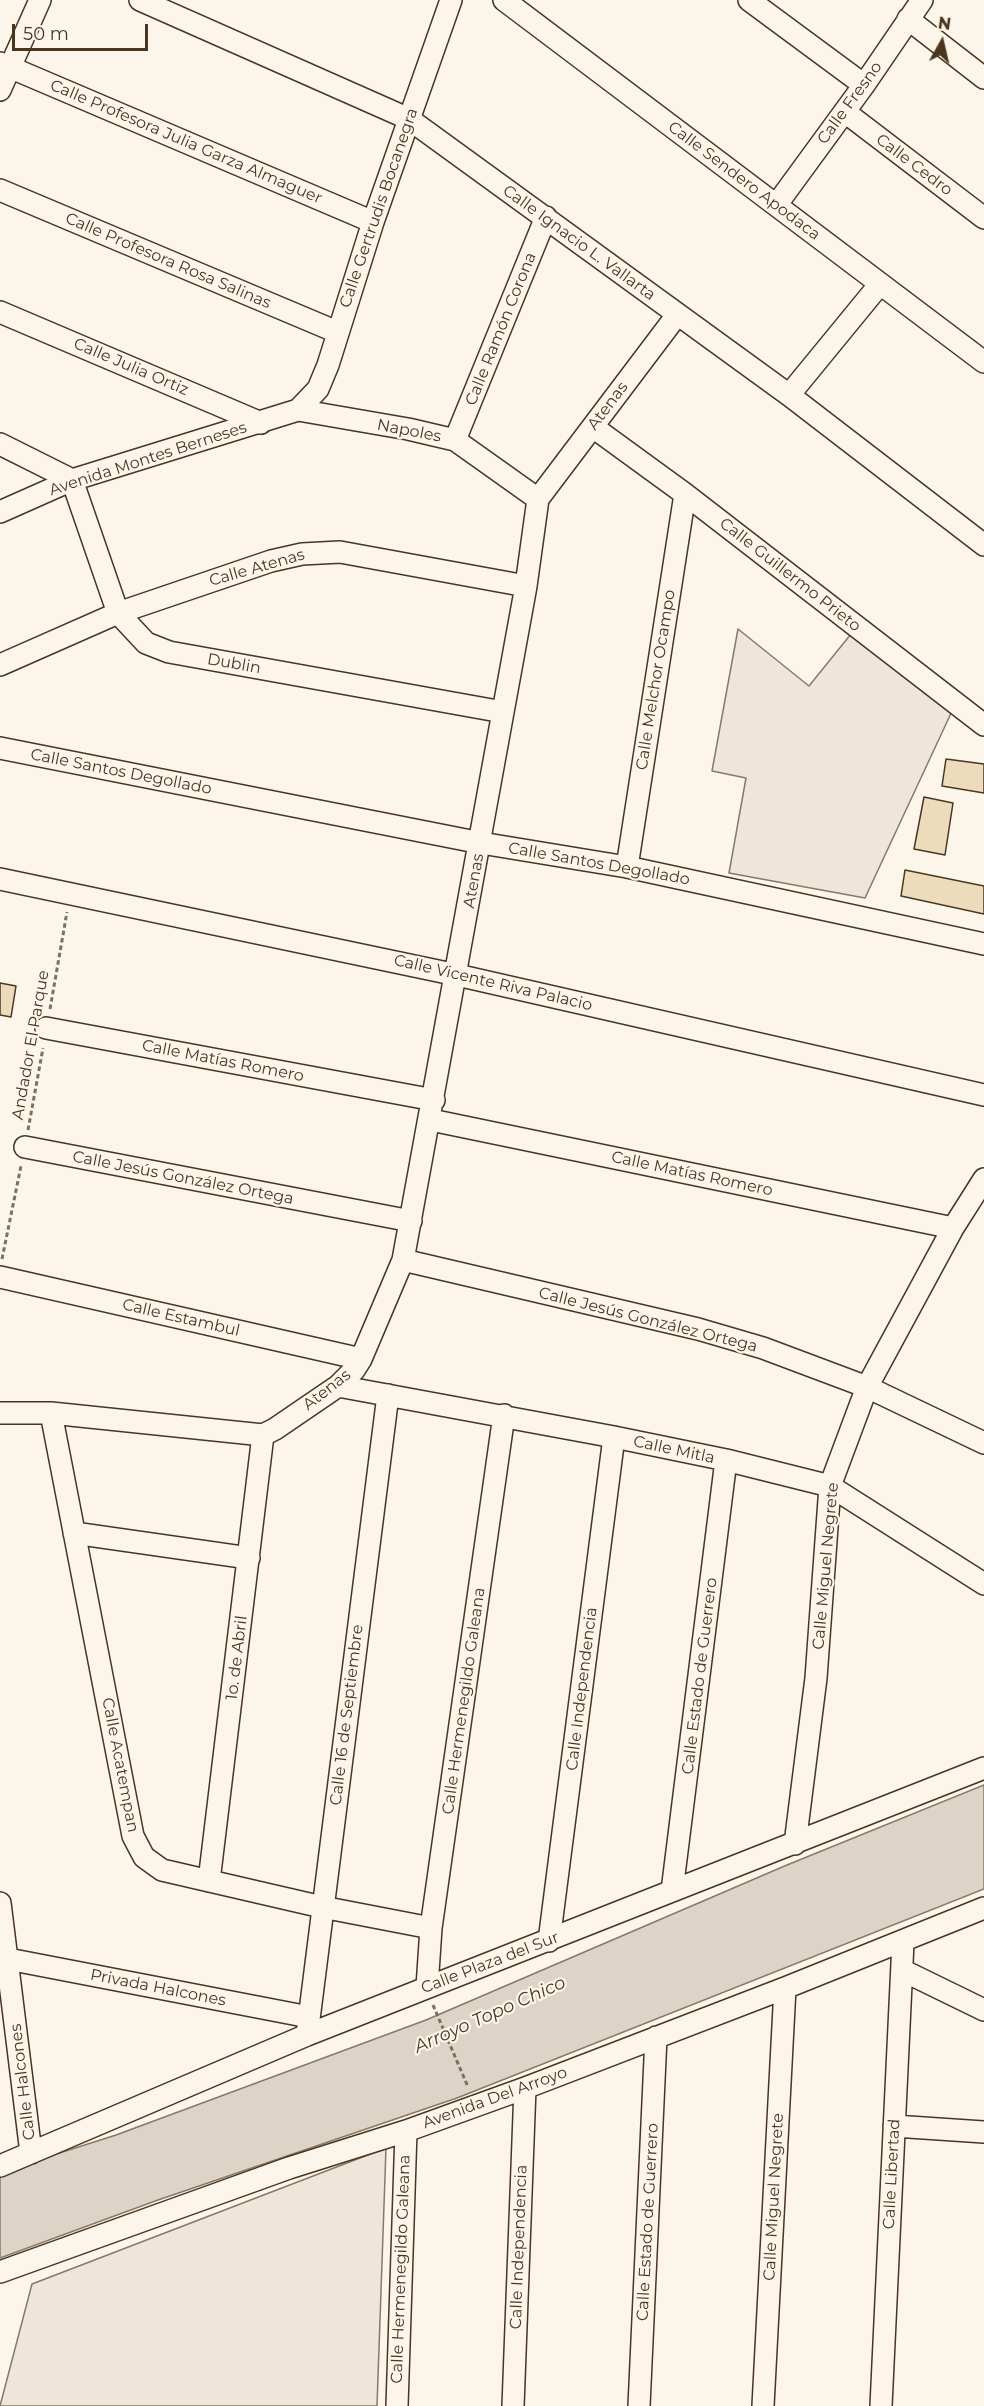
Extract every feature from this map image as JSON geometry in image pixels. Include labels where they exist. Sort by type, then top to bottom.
[{"type":"street","points":[[0,90],[5,65],[40,0]]},
{"type":"street","name":"Calle Ignacio L. Vallarta","points":[[140,0],[409,119],[789,395],[984,544]]},
{"type":"street","name":"Calle Sendero Apodaca","points":[[504,0],[984,362]]},
{"type":"street","points":[[749,0],[864,86]]},
{"type":"street","name":"Calle Fresno","points":[[777,204],[864,86],[922,0]]},
{"type":"street","name":"Calle Gertrudis Bocanegra","points":[[298,410],[318,389],[409,119],[446,1]]},
{"type":"street","points":[[908,19],[984,78]]},
{"type":"street","name":"Calle Profesora Julia Garza Almaguer","points":[[5,65],[373,222]]},
{"type":"street","name":"Calle Cedro","points":[[845,112],[984,218]]},
{"type":"street","name":"Calle Profesora Rosa Salinas","points":[[0,190],[337,332]]},
{"type":"street","name":"Calle Ramón Corona","points":[[455,440],[546,217]]},
{"type":"street","points":[[789,395],[880,284]]},
{"type":"street","name":"Calle Julia Ortiz","points":[[0,312],[261,423]]},
{"type":"street","name":"Atenas","points":[[263,1435],[275,1430],[338,1386],[354,1370],[361,1359],[404,1260],[526,586],[537,499],[677,315]]},
{"type":"street","name":"Napoles","points":[[298,410],[408,429],[455,440],[537,499]]},
{"type":"street","name":"Avenida Montes Berneses","points":[[0,512],[72,480],[298,410]]},
{"type":"street","name":"Calle Guillermo Prieto","points":[[594,427],[685,494],[984,725]]},
{"type":"street","points":[[0,444],[72,480]]},
{"type":"street","name":"Dublin","points":[[72,480],[118,613],[146,644],[169,652],[503,712]]},
{"type":"street","name":"Calle Melchor Ocampo","points":[[627,867],[685,494]]},
{"type":"street","name":"Calle Atenas","points":[[0,665],[118,613],[271,561],[321,551],[340,552],[526,586]]},
{"type":"street","name":"Calle Santos Degollado","points":[[0,748],[481,843],[627,867],[984,944]]},
{"type":"street","name":"Calle Vicente Riva Palacio","points":[[0,879],[457,975],[984,1095]]},
{"type":"street","name":"Calle Matías Romero","points":[[46,1028],[432,1110],[953,1228]]},
{"type":"street","name":"Calle Jesús González Ortega","points":[[25,1147],[411,1221]]},
{"type":"street","name":"Calle Miguel Negrete","points":[[795,1844],[816,1678],[830,1486],[867,1387],[953,1228],[984,1179]]},
{"type":"street","name":"Calle Jesús González Ortega","points":[[404,1260],[731,1338],[867,1387],[984,1443]]},
{"type":"street","name":"Calle Estambul","points":[[1,1268],[361,1359]]},
{"type":"street","name":"Calle Mitla","points":[[338,1386],[614,1437],[830,1486],[984,1584]]},
{"type":"street","name":"Calle 16 de Septiembre","points":[[308,2026],[388,1395]]},
{"type":"street","points":[[0,1413],[51,1413],[263,1435]]},
{"type":"street","name":"Calle Acatempan","points":[[51,1413],[133,1836],[138,1848],[151,1864],[162,1870],[322,1907],[431,1928]]},
{"type":"street","name":"Calle Hermenegildo Galeana","points":[[429,1995],[431,1928],[504,1415]]},
{"type":"street","name":"1o. de Abril","points":[[209,1881],[263,1435]]},
{"type":"street","name":"Calle Independencia","points":[[549,1941],[614,1437]]},
{"type":"street","name":"Calle Estado de Guerrero","points":[[672,1891],[726,1461]]},
{"type":"street","points":[[74,1533],[249,1558]]},
{"type":"street","name":"Calle Plaza del Sur","points":[[0,2166],[32,2154],[308,2026],[429,1995],[549,1941],[984,1768]]},
{"type":"street","name":"Calle Halcones","points":[[0,1903],[32,2154]]},
{"type":"street","name":"Avenida Del Arroyo","points":[[0,2272],[289,2168],[405,2131],[525,2088],[903,1942],[984,1908]]},
{"type":"street","name":"Calle Libertad","points":[[881,2406],[903,1942]]},
{"type":"street","name":"Privada Halcones","points":[[8,1959],[308,2026]]},
{"type":"street","points":[[902,1970],[984,2010]]},
{"type":"street","name":"Calle Miguel Negrete","points":[[763,2406],[785,1988]]},
{"type":"street","name":"Calle Estado de Guerrero","points":[[639,2406],[656,2037]]},
{"type":"street","name":"Calle Independencia","points":[[513,2406],[525,2088]]},
{"type":"street","points":[[894,2126],[984,2132]]},
{"type":"street","name":"Calle Hermenegildo Galeana","points":[[397,2406],[405,2131]]},
{"type":"path","name":"Andador El Parque","points":[[1,1268],[70,892]]},
{"type":"path","points":[[429,1995],[466,2082]]},
{"type":"shaded area","points":[[738,629],[809,686],[851,634],[953,709],[865,898],[729,873],[746,778],[712,771]]},
{"type":"shaded area","points":[[386,2148],[377,2406],[0,2406],[32,2284]]},
{"type":"water","name":"Arroyo Topo Chico","points":[[984,1785],[984,1889],[457,2098],[158,2200],[0,2258],[0,2172],[116,2135],[426,2020],[787,1865]]},
{"type":"building","points":[[946,759],[984,764],[984,793],[942,786]]},
{"type":"building","points":[[924,797],[953,803],[945,855],[914,849]]},
{"type":"building","points":[[905,870],[984,886],[984,914],[901,896]]},
{"type":"building","points":[[0,983],[16,986],[11,1017],[0,1015]]}]
